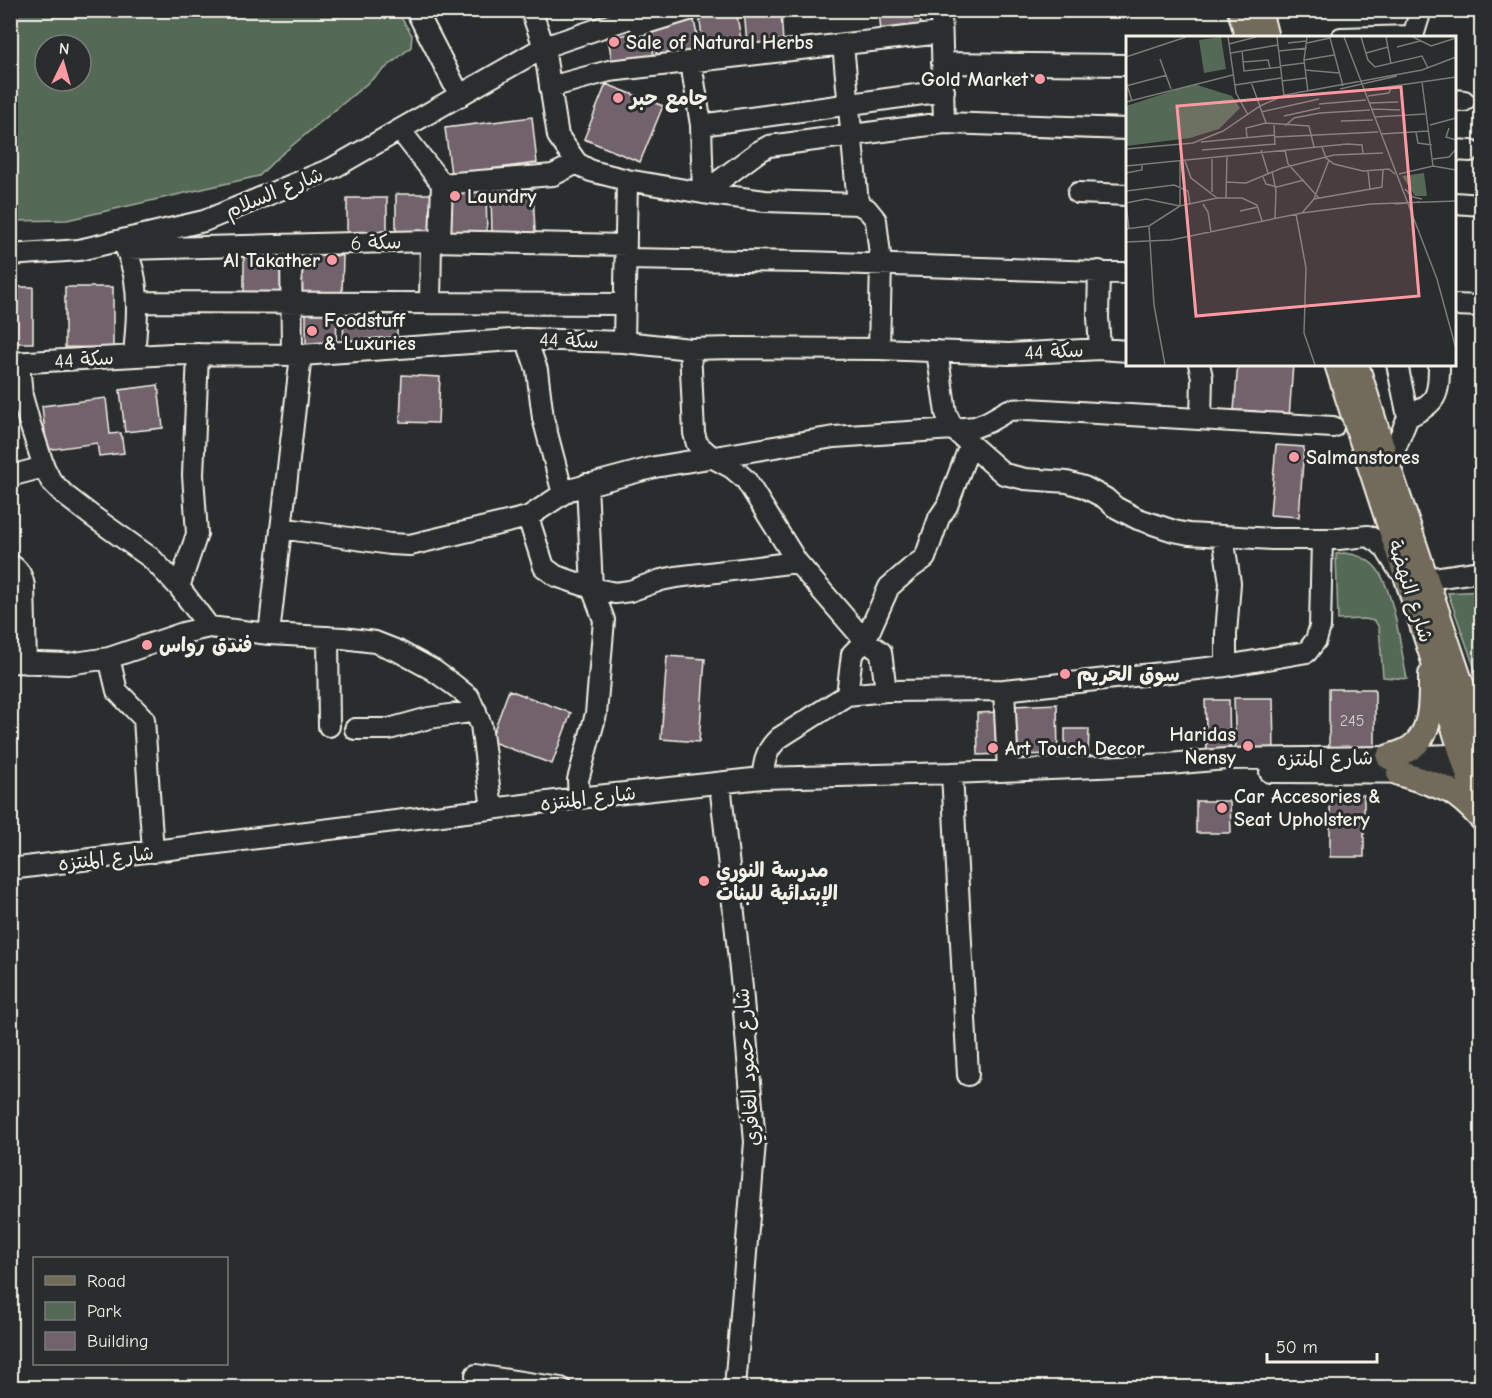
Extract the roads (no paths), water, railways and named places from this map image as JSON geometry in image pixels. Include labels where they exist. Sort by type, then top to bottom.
[{"type":"main road","points":[[1240,10],[1247,36]]},
{"type":"main road","points":[[1259,10],[1266,36]]},
{"type":"main road","name":"شارع النهضة","points":[[1338,366],[1418,584],[1459,678],[1482,740]]},
{"type":"main road","name":"شارع النهضة","points":[[1357,366],[1388,466],[1418,584],[1431,652],[1473,764],[1481,819]]},
{"type":"main road","points":[[1431,652],[1431,690],[1425,731],[1421,739],[1394,765],[1450,791],[1466,802],[1481,819]]},
{"type":"main road","points":[[1459,678],[1482,709]]},
{"type":"street","points":[[416,10],[460,96]]},
{"type":"street","points":[[531,10],[545,53],[558,136],[577,164],[591,171],[627,180],[703,193],[765,201],[858,204],[867,209],[876,220],[880,264],[879,349]]},
{"type":"street","name":"شارع السلام","points":[[10,255],[125,245],[204,221],[333,168],[514,65],[654,10]]},
{"type":"street","name":"شارع السلام","points":[[545,53],[689,10]]},
{"type":"street","points":[[941,10],[944,123]]},
{"type":"street","points":[[1413,36],[1421,10]]},
{"type":"street","points":[[550,87],[609,71],[941,33]]},
{"type":"street","points":[[843,44],[858,204]]},
{"type":"street","points":[[691,63],[700,124],[703,193]]},
{"type":"street","points":[[942,63],[1126,65]]},
{"type":"street","points":[[700,124],[944,92]]},
{"type":"street","points":[[703,193],[769,146],[944,123],[1126,129]]},
{"type":"street","points":[[400,130],[442,184],[430,303]]},
{"type":"street","points":[[442,184],[552,175],[577,164]]},
{"type":"street","points":[[624,342],[627,180]]},
{"type":"street","points":[[1078,193],[1126,195]]},
{"type":"street","points":[[1456,203],[1482,205]]},
{"type":"street","name":"سكة 6","points":[[125,245],[291,245],[436,241],[880,264],[1126,273]]},
{"type":"street","points":[[125,245],[136,281],[134,355]]},
{"type":"street","points":[[269,634],[296,355],[291,302],[291,245]]},
{"type":"street","points":[[1099,271],[1098,317],[1101,349]]},
{"type":"street","points":[[137,302],[625,304]]},
{"type":"street","points":[[1456,305],[1482,306]]},
{"type":"street","points":[[526,339],[537,370],[543,418],[563,494]]},
{"type":"street","name":"سكة 44","points":[[15,363],[134,355],[296,355],[526,339],[624,342],[690,349],[879,349],[1008,354],[1101,349],[1126,351]]},
{"type":"street","points":[[690,349],[694,433],[698,444],[713,458],[732,468],[746,480],[797,562],[865,641],[881,652],[886,691]]},
{"type":"street","points":[[937,351],[946,413],[953,429],[1004,474],[1025,479],[1066,482],[1084,487],[1138,519],[1189,534],[1272,539],[1368,536],[1385,548],[1418,584],[1482,571]]},
{"type":"street","points":[[179,587],[197,534],[193,475],[198,354]]},
{"type":"street","points":[[15,363],[29,421],[51,481],[66,496],[151,558],[179,587],[209,627]]},
{"type":"street","points":[[1199,366],[1202,377],[1201,419]]},
{"type":"street","points":[[1388,466],[1408,417],[1398,366]]},
{"type":"street","points":[[1408,417],[1434,400],[1439,385],[1439,366]]},
{"type":"street","points":[[281,528],[410,545],[528,517],[569,490],[655,467],[834,437],[975,427],[1009,410],[1028,409],[1333,428]]},
{"type":"street","points":[[848,695],[852,654],[865,641],[889,587],[925,558],[970,445]]},
{"type":"street","points":[[10,476],[44,467]]},
{"type":"street","points":[[579,798],[578,780],[596,714],[604,620],[592,588],[587,484]]},
{"type":"street","points":[[528,517],[544,567],[556,576],[615,593],[676,577],[797,562]]},
{"type":"street","points":[[1223,536],[1230,583],[1226,666]]},
{"type":"street","points":[[762,778],[766,756],[771,746],[779,738],[848,695],[886,691],[1004,690],[1226,666],[1307,652],[1316,640],[1320,627],[1322,539]]},
{"type":"street","points":[[10,564],[22,575],[24,586],[18,663],[68,664],[110,658],[183,633],[209,627],[375,642],[398,651],[433,670],[469,698],[481,725],[492,809]]},
{"type":"street","points":[[328,637],[329,726]]},
{"type":"street","points":[[110,658],[117,691],[144,719],[153,852]]},
{"type":"street","points":[[1004,690],[1008,771]]},
{"type":"street","points":[[355,729],[389,729],[429,718],[476,711]]},
{"type":"street","name":"شارع المنتزه","points":[[10,869],[579,798],[762,778],[1008,771],[1169,764],[1226,759],[1394,765],[1473,764]]},
{"type":"street","points":[[952,773],[968,1076]]},
{"type":"street","name":"شارع حمود الغافري","points":[[720,783],[742,988],[755,1142],[735,1388]]},
{"type":"street","points":[[476,1375],[561,1388]]},
{"type":"place","name":"Sale of Natural Herbs","points":[[614,42]]},
{"type":"place","name":"Gold Market","points":[[1040,79]]},
{"type":"place","name":"جامع حبر","points":[[618,98]]},
{"type":"place","name":"Laundry","points":[[455,196]]},
{"type":"place","name":"Al Takather","points":[[332,260]]},
{"type":"place","name":"Foodstuff & Luxuries","points":[[312,331]]},
{"type":"place","name":"Salmanstores","points":[[1294,457]]},
{"type":"place","name":"فندق رواس","points":[[147,645]]},
{"type":"place","name":"سوق الحريم","points":[[1065,674]]},
{"type":"place","name":"Haridas Nensy","points":[[1248,746]]},
{"type":"place","name":"Art Touch Decor","points":[[993,748]]},
{"type":"place","name":"Car Accesories & Seat Upholstery","points":[[1222,808]]},
{"type":"place","name":"مدرسة النوري الإبتدائية للبنات","points":[[704,881]]}]
